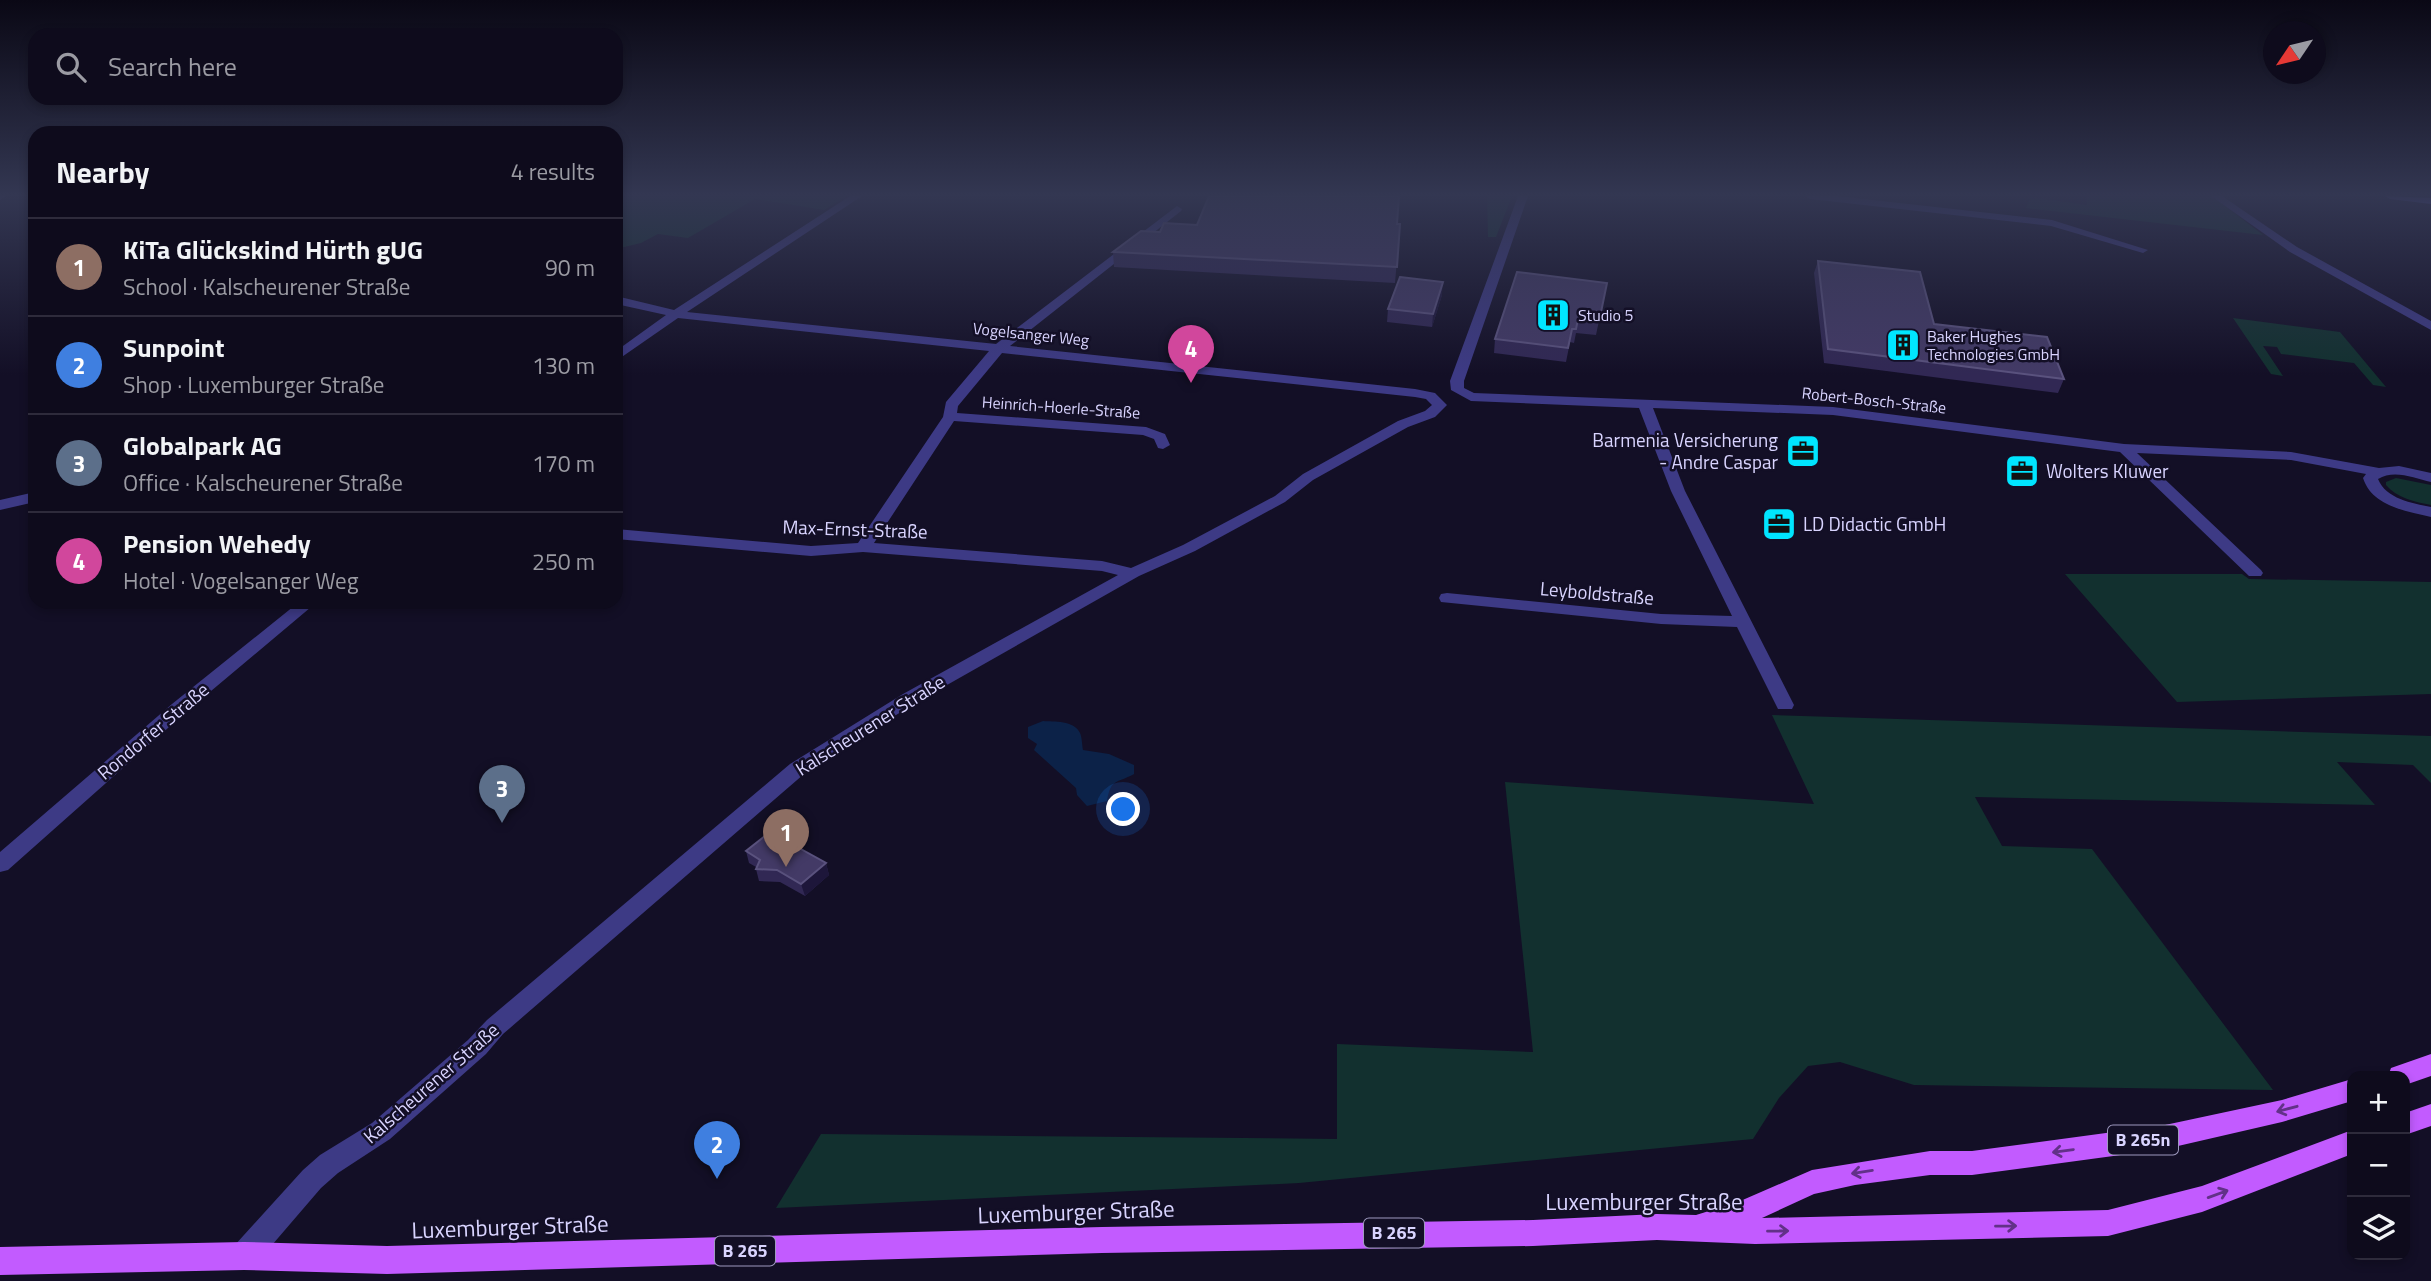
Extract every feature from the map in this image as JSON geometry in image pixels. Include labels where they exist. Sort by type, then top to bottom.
[{"type":"main road","points":[[2410,1072],[2431,1065]]},
{"type":"main road","name":"B 265n","points":[[1686,1227],[1741,1214],[1812,1182],[1855,1173],[1930,1163],[1972,1163],[2165,1137],[2282,1111],[2347,1092]]},
{"type":"main road","points":[[2410,1122],[2431,1115]]},
{"type":"main road","name":"Luxemburger Straße","points":[[0,1261],[244,1256],[387,1260],[1686,1227],[1755,1231],[2108,1223],[2154,1216],[2347,1144]]},
{"type":"street","points":[[623,352],[765,256]]},
{"type":"street","name":"Heinrich-Hoerle-Straße","points":[[863,547],[950,417],[951,405],[999,348],[1117,256]]},
{"type":"street","name":"Robert-Bosch-Straße","points":[[1502,256],[1457,381],[1458,390],[1471,397],[1833,411],[2124,448],[2273,456],[2379,472],[2400,471]]},
{"type":"street","points":[[2305,256],[2431,326]]},
{"type":"street","name":"Vogelsanger Weg","points":[[623,302],[676,314],[1415,393],[1430,396],[1440,405]]},
{"type":"street","points":[[1644,403],[1678,491],[1785,705]]},
{"type":"street","name":"Kalscheurener Straße","points":[[244,1256],[312,1179],[329,1164],[381,1131],[477,1047],[495,1027],[797,769],[910,698],[1133,573],[1189,548],[1280,499],[1308,477],[1404,424],[1430,414],[1440,405]]},
{"type":"street","name":"Heinrich-Hoerle-Straße","points":[[950,417],[1146,431],[1160,438],[1163,445]]},
{"type":"street","points":[[2124,448],[2255,573]]},
{"type":"street","name":"Robert-Bosch-Straße","points":[[2273,456],[2335,471],[2373,487],[2395,501],[2431,512]]},
{"type":"street","points":[[2400,471],[2431,464]]},
{"type":"street","points":[[2400,471],[2431,478]]},
{"type":"street","points":[[2373,487],[2370,478],[2379,472]]},
{"type":"street","points":[[0,505],[28,499]]},
{"type":"street","name":"Max-Ernst-Straße","points":[[623,535],[811,551],[863,547],[1102,566],[1133,573]]},
{"type":"street","name":"Leyboldstraße","points":[[1447,598],[1661,620],[1744,622]]},
{"type":"street","name":"Rondorfer Straße","points":[[0,864],[179,708],[300,609]]},
{"type":"green space","points":[[2233,318],[2340,332],[2386,387],[2373,385],[2354,363],[2281,354],[2277,347],[2263,346],[2283,376],[2271,374]]},
{"type":"green space","points":[[2396,478],[2431,485],[2431,505],[2395,493],[2386,482]]},
{"type":"green space","points":[[2065,574],[2242,574],[2249,579],[2431,582],[2431,694],[2177,702]]},
{"type":"green space","points":[[1772,715],[2431,736],[2431,783],[2413,765],[2337,762],[2375,805],[1975,797],[2002,846],[2092,849],[2273,1090],[1914,1085],[1840,1062],[1808,1066],[1779,1098],[1753,1139],[1299,1183],[776,1208],[821,1134],[1337,1139],[1337,1044],[1533,1052],[1505,782],[1814,804]]},
{"type":"water","points":[[1043,721],[1063,722],[1073,726],[1080,733],[1083,750],[1109,754],[1134,765],[1134,774],[1113,785],[1107,801],[1087,806],[1077,795],[1076,788],[1034,750],[1037,744],[1028,738],[1028,727]]},
{"type":"building","points":[[1185,256],[1398,256],[1397,267]]},
{"type":"building","name":"Baker Hughes Technologies GmbH","points":[[1818,261],[1920,272],[1934,324],[2047,337],[2064,379],[1828,349]]},
{"type":"building","name":"Studio 5","points":[[1517,272],[1607,283],[1599,322],[1578,319],[1576,329],[1572,329],[1568,348],[1495,339]]},
{"type":"building","points":[[1400,277],[1443,282],[1433,314],[1388,309]]},
{"type":"building","points":[[770,832],[826,863],[801,884],[777,870],[756,869],[760,860],[746,851]]},
{"type":"place","name":"Studio 5","points":[[1553,315]]},
{"type":"place","name":"Baker Hughes Technologies GmbH","points":[[1903,345]]},
{"type":"place","name":"Pension Wehedy","points":[[1191,383]]},
{"type":"place","name":"Barmenia Versicherung - Andre Caspar","points":[[1803,451]]},
{"type":"place","name":"Wolters Kluwer","points":[[2022,471]]},
{"type":"place","name":"LD Didactic GmbH","points":[[1779,524]]},
{"type":"place","name":"Globalpark AG","points":[[502,823]]},
{"type":"place","name":"KiTa Glückskind Hürth gUG","points":[[786,867]]},
{"type":"place","name":"Sunpoint","points":[[717,1179]]}]
